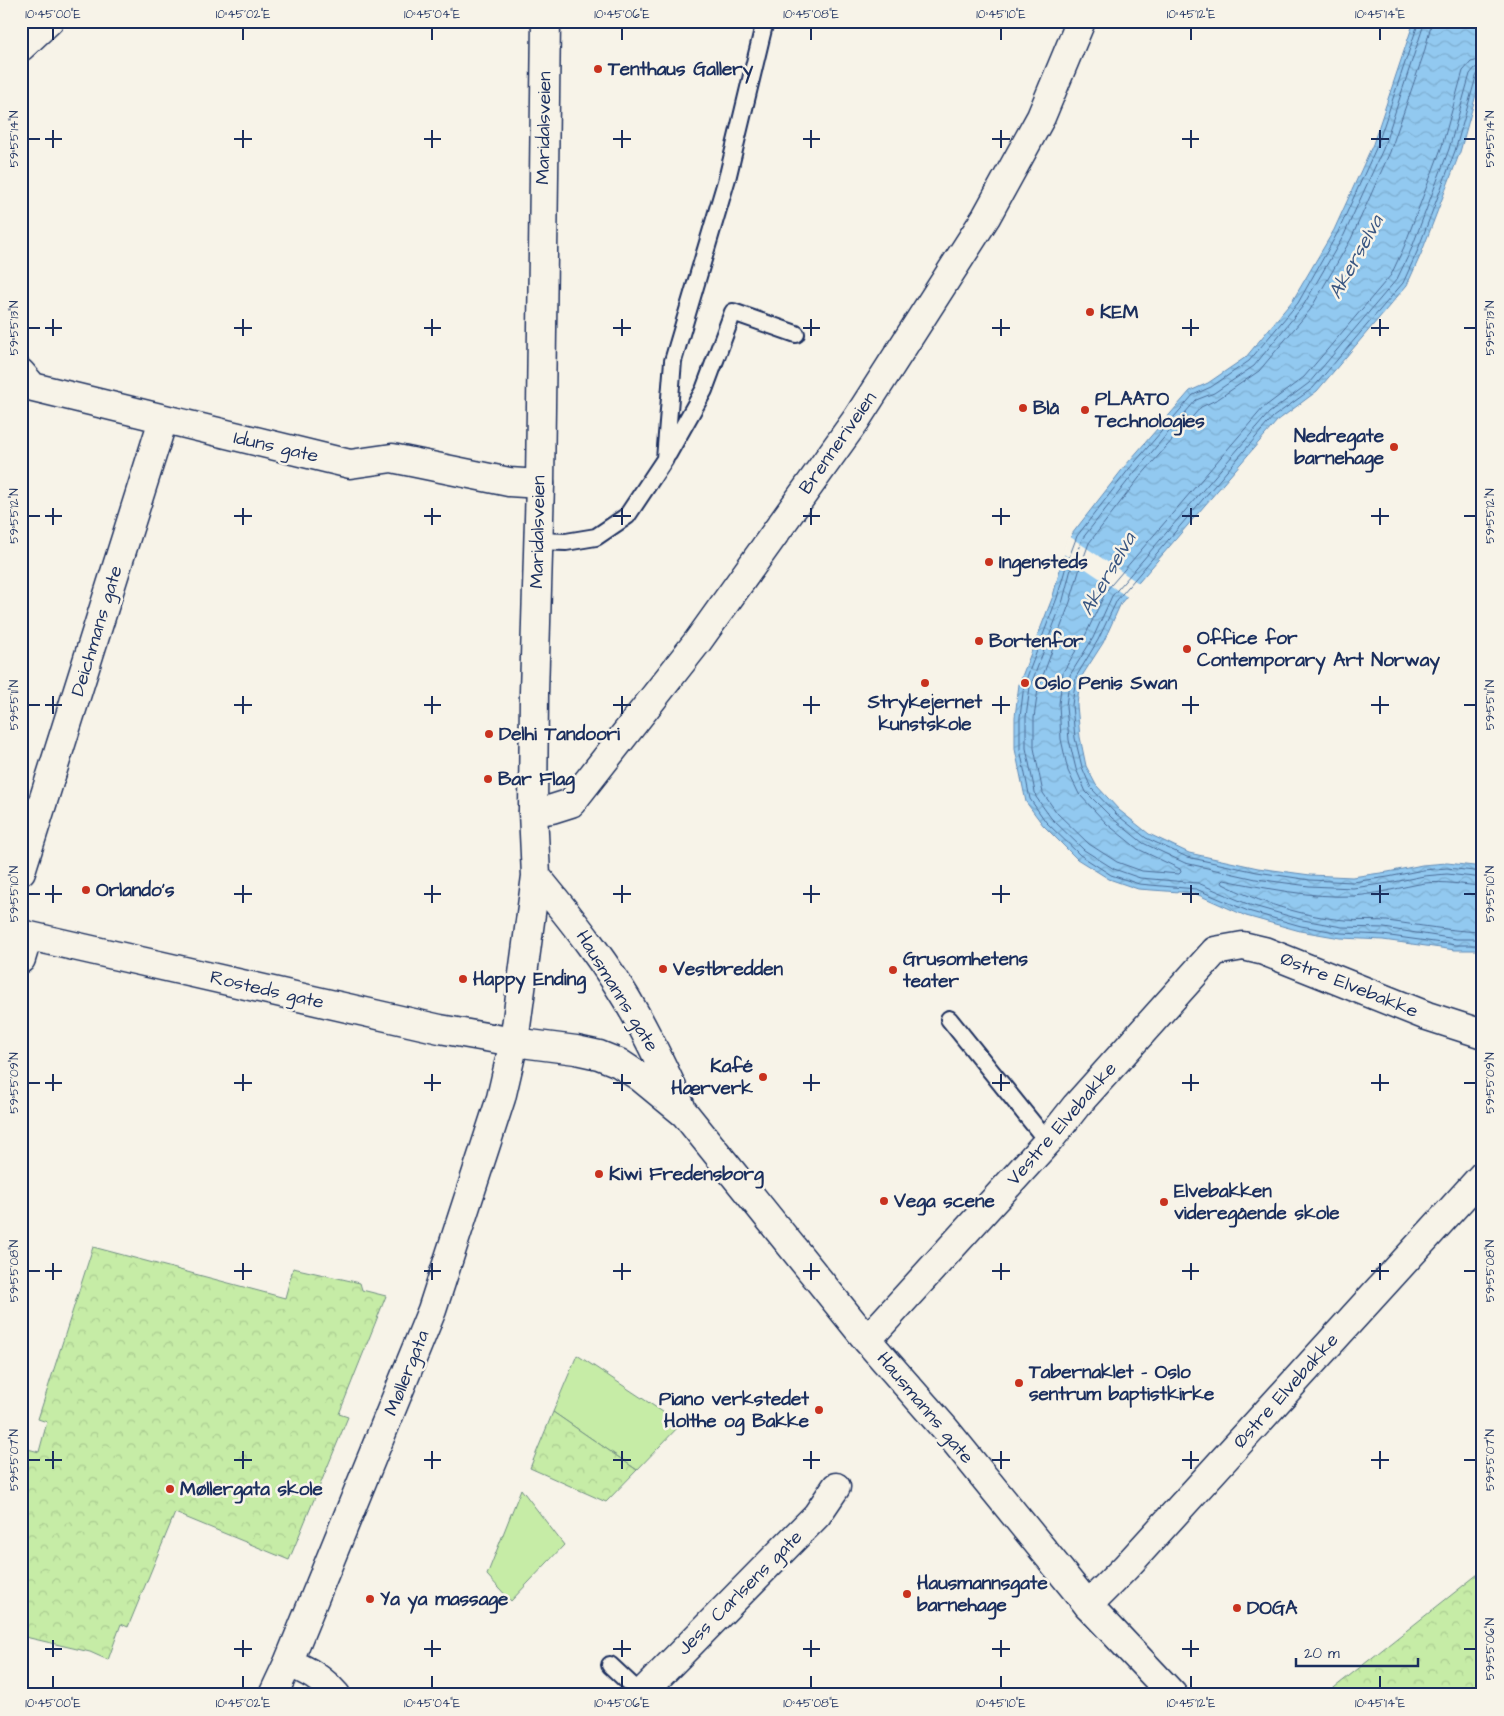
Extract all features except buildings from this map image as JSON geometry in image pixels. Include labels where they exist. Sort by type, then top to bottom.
[{"type":"street","points":[[21,47],[49,21]]},
{"type":"street","name":"Maridalsveien","points":[[514,1042],[536,876],[533,812],[534,693],[540,484],[546,21]]},
{"type":"street","name":"Brenneriveien","points":[[533,812],[552,809],[570,803],[698,641],[856,420],[986,217],[1041,118],[1081,21]]},
{"type":"street","name":"Iduns gate","points":[[21,373],[33,387],[350,464],[392,458],[510,482],[540,484]]},
{"type":"street","name":"Deichmans gate","points":[[21,871],[163,420]]},
{"type":"street","name":"Hausmanns gate","points":[[536,876],[578,927],[610,972],[637,1016],[684,1114]]},
{"type":"street","name":"Rosteds gate","points":[[24,943],[440,1029],[514,1042]]},
{"type":"street","name":"Østre Elvebakke","points":[[1215,951],[1243,946],[1264,951],[1427,1016],[1483,1034]]},
{"type":"street","name":"Vestre Elvebakke","points":[[867,1340],[1050,1139],[1076,1106],[1215,951]]},
{"type":"street","name":"Hausmanns gate","points":[[514,1042],[576,1050],[599,1055],[619,1063],[640,1077],[684,1114],[867,1340],[945,1430],[1088,1605],[1173,1695]]},
{"type":"street","name":"Møllergata","points":[[274,1695],[432,1310],[501,1098],[514,1042]]},
{"type":"street","name":"Østre Elvebakke","points":[[1088,1605],[1126,1567],[1483,1175]]},
{"type":"street","name":"Jess Carlsens gate","points":[[640,1694],[816,1515],[836,1487]]},
{"type":"street","points":[[288,1663],[306,1669],[325,1682],[336,1695]]},
{"type":"lane","points":[[665,458],[673,361],[728,174],[765,21]]},
{"type":"lane","points":[[538,541],[566,542],[596,537],[627,516],[665,458],[704,390],[733,312],[796,334]]},
{"type":"lane","points":[[949,1019],[1039,1131],[1050,1139]]},
{"type":"lane","points":[[610,1665],[640,1694]]},
{"type":"green space","name":"Møllergata skole","points":[[93,1247],[285,1298],[293,1268],[360,1283],[362,1290],[386,1296],[339,1414],[348,1417],[289,1560],[175,1513],[128,1627],[121,1624],[108,1660],[90,1652],[21,1636],[21,1466],[28,1449],[39,1452],[47,1422],[38,1419]]},
{"type":"green space","points":[[577,1355],[681,1424],[637,1470],[553,1412]]},
{"type":"green space","points":[[553,1412],[637,1470],[606,1502],[530,1468]]},
{"type":"green space","points":[[521,1489],[564,1545],[511,1601],[487,1575]]},
{"type":"green space","points":[[1483,1570],[1483,1695],[1325,1695]]},
{"type":"water","name":"Akerselva","points":[[1414,21],[1483,21],[1483,70],[1460,152],[1421,254],[1407,285],[1317,391],[1277,421],[1121,603],[1103,643],[1080,679],[1077,705],[1080,737],[1086,766],[1096,785],[1119,810],[1149,834],[1189,853],[1258,868],[1310,875],[1352,877],[1422,865],[1447,863],[1483,867],[1483,950],[1455,950],[1383,940],[1341,938],[1300,931],[1246,916],[1194,893],[1138,889],[1109,879],[1077,859],[1043,825],[1026,802],[1015,749],[1015,717],[1019,684],[1053,596],[1072,534],[1125,466],[1190,391],[1208,383],[1246,357],[1293,300],[1334,230],[1373,144]]},
{"type":"pier","points":[[1069,536],[1140,584],[1129,598],[1062,553]]},
{"type":"place","name":"Tenthaus Gallery","points":[[598,69]]},
{"type":"place","name":"KEM","points":[[1090,312]]},
{"type":"place","name":"Blå","points":[[1023,408]]},
{"type":"place","name":"PLAATO Technologies","points":[[1085,410]]},
{"type":"place","name":"Nedregate barnehage","points":[[1394,447]]},
{"type":"place","name":"Ingensteds","points":[[989,562]]},
{"type":"place","name":"Bortenfor","points":[[979,641]]},
{"type":"place","name":"Office for Contemporary Art Norway","points":[[1187,649]]},
{"type":"place","name":"Strykejernet kunstskole","points":[[925,683]]},
{"type":"place","name":"Oslo Penis Swan","points":[[1025,683]]},
{"type":"place","name":"Delhi Tandoori","points":[[489,734]]},
{"type":"place","name":"Bar Flag","points":[[488,779]]},
{"type":"place","name":"Orlando’s","points":[[86,890]]},
{"type":"place","name":"Vestbredden","points":[[663,969]]},
{"type":"place","name":"Grusomhetens teater","points":[[893,970]]},
{"type":"place","name":"Happy Ending","points":[[463,979]]},
{"type":"place","name":"Kafé Hærverk","points":[[763,1077]]},
{"type":"place","name":"Kiwi Fredensborg","points":[[599,1174]]},
{"type":"place","name":"Vega scene","points":[[884,1201]]},
{"type":"place","name":"Elvebakken videregående skole","points":[[1164,1202]]},
{"type":"place","name":"Tabernaklet - Oslo sentrum baptistkirke","points":[[1019,1383]]},
{"type":"place","name":"Piano verkstedet Holthe og Bakke","points":[[819,1410]]},
{"type":"place","name":"Møllergata skole","points":[[170,1489]]},
{"type":"place","name":"Hausmannsgate barnehage","points":[[907,1594]]},
{"type":"place","name":"Ya ya massage","points":[[370,1599]]},
{"type":"place","name":"DOGA","points":[[1237,1608]]}]
